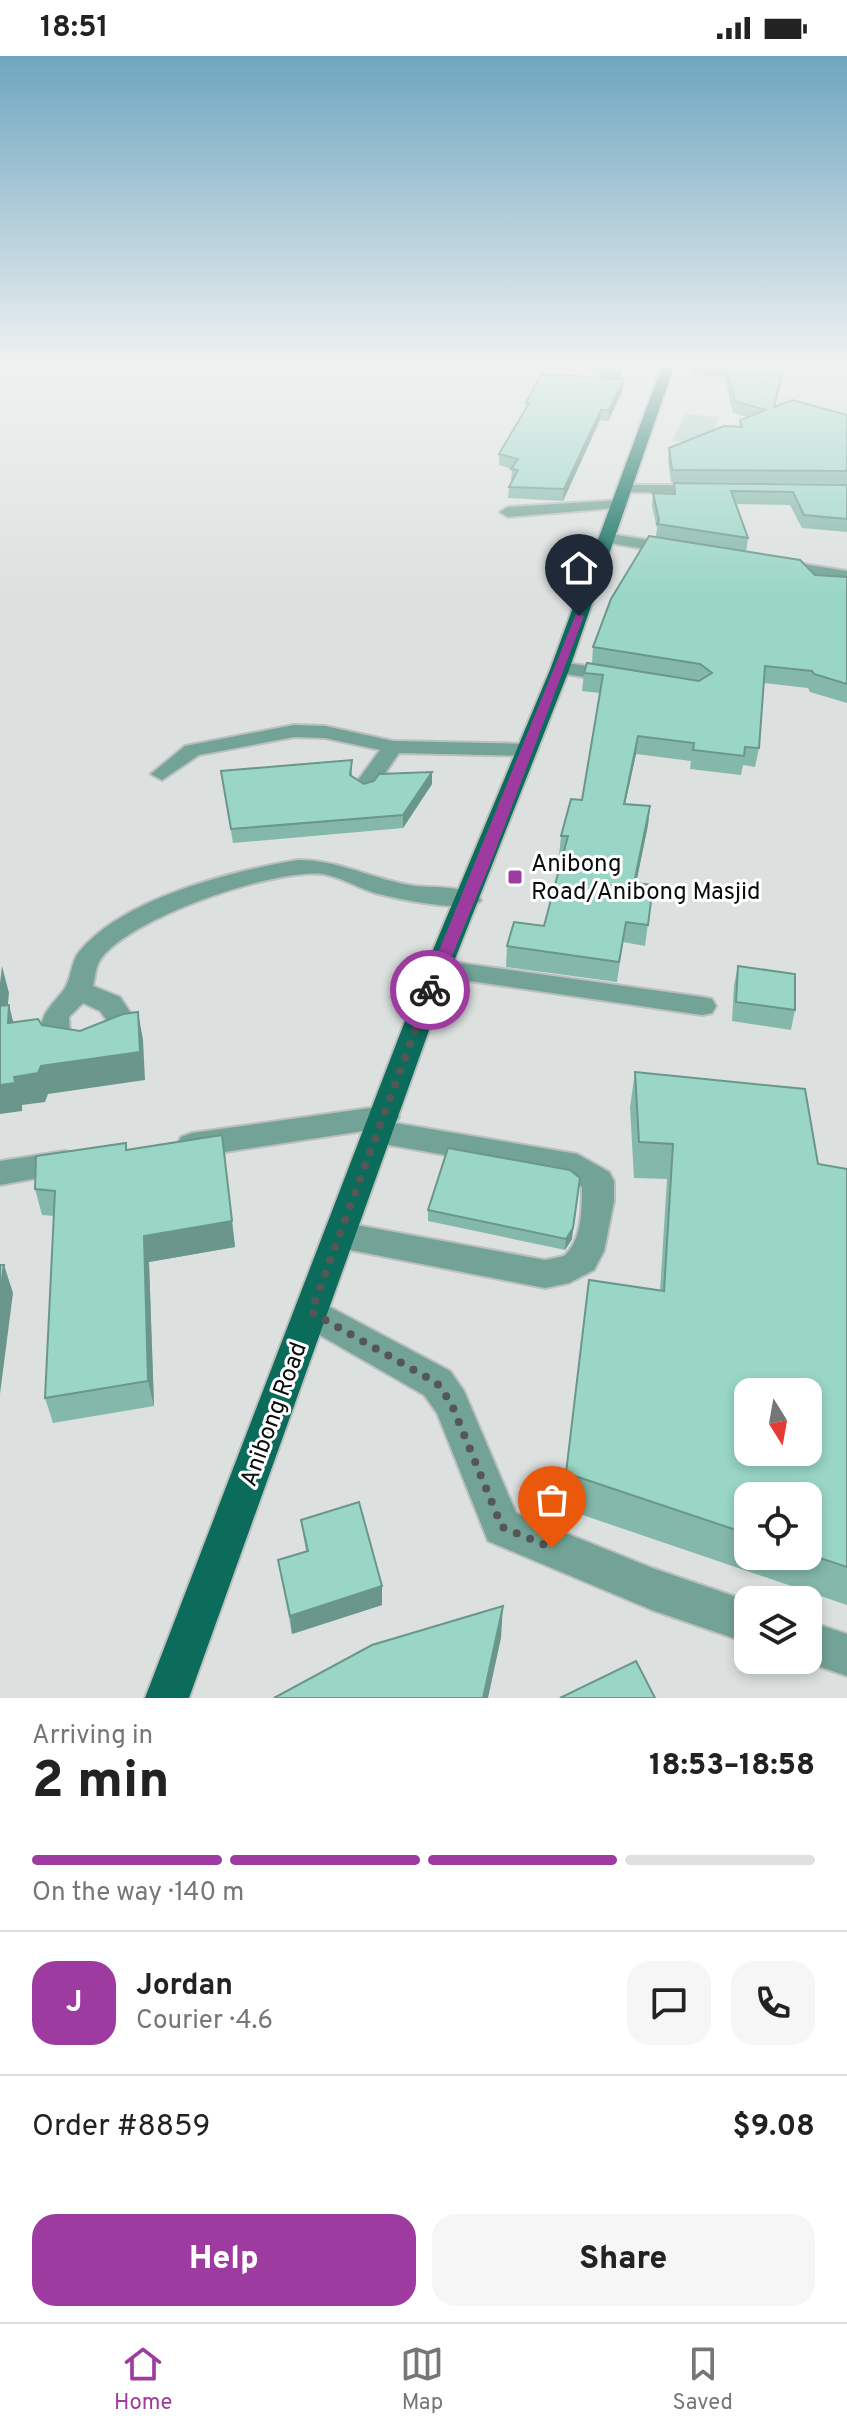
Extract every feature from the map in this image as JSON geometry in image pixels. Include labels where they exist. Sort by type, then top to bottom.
[{"type":"main road","name":"Anibong Road","points":[[167,1698],[438,969],[469,900],[610,539],[642,443]]},
{"type":"street","points":[[508,512],[624,496],[721,490]]},
{"type":"street","points":[[610,539],[699,553]]},
{"type":"street","points":[[758,562],[847,576]]},
{"type":"street","points":[[559,668],[632,678]]},
{"type":"street","points":[[162,774],[192,750],[294,731],[325,732],[393,747],[527,750]]},
{"type":"street","points":[[364,787],[393,747]]},
{"type":"street","points":[[78,990],[89,957],[133,922],[198,892],[261,873],[320,866],[390,889],[469,900]]},
{"type":"street","points":[[438,969],[702,1006]]},
{"type":"street","points":[[169,1148],[381,1124],[577,1166],[598,1181],[600,1199],[587,1255],[577,1266],[545,1274],[340,1235]]},
{"type":"street","points":[[0,1173],[92,1159]]},
{"type":"street","points":[[311,1312],[437,1383],[451,1403],[502,1527],[652,1589],[734,1617]]},
{"type":"street","points":[[822,1647],[847,1655]]},
{"type":"building","points":[[506,443],[586,443],[564,489],[509,487],[518,470],[511,469],[518,459],[499,454]]},
{"type":"building","points":[[682,443],[847,443],[847,471],[672,470],[669,448]]},
{"type":"building","points":[[674,483],[847,485],[847,519],[804,515],[793,492],[731,491],[748,538],[657,524],[659,520],[653,493],[675,494]]},
{"type":"building","points":[[649,536],[800,560],[815,575],[847,577],[847,684],[812,671],[765,666],[759,748],[745,747],[744,756],[693,750],[694,743],[638,736],[624,804],[650,806],[634,883],[653,885],[648,925],[626,922],[619,962],[507,946],[514,922],[544,926],[568,836],[561,836],[571,799],[582,800],[603,675],[584,673],[587,663],[699,681],[712,673],[700,664],[593,647],[611,599]]},
{"type":"building","points":[[352,760],[350,775],[364,784],[374,781],[379,774],[432,772],[403,815],[231,829],[221,771]]},
{"type":"building","points":[[738,966],[795,974],[795,1010],[736,1002]]},
{"type":"building","points":[[9,1005],[8,1023],[38,1019],[42,1025],[80,1031],[123,1014],[138,1012],[140,1052],[41,1066],[38,1073],[14,1077],[15,1083],[0,1085],[0,1006]]},
{"type":"building","points":[[635,1072],[805,1089],[818,1164],[847,1169],[847,1567],[822,1559],[822,1482],[734,1482],[734,1529],[566,1473],[589,1280],[664,1291],[673,1144],[639,1142]]},
{"type":"building","points":[[222,1135],[232,1221],[144,1236],[148,1381],[45,1398],[55,1191],[35,1189],[36,1156],[126,1143],[126,1150]]},
{"type":"building","points":[[448,1148],[570,1170],[580,1178],[573,1228],[566,1239],[428,1210]]},
{"type":"building","points":[[0,1265],[4,1265],[0,1293]]},
{"type":"building","points":[[359,1502],[382,1586],[290,1616],[278,1560],[308,1551],[301,1520]]},
{"type":"building","points":[[503,1606],[483,1698],[274,1698],[372,1645]]},
{"type":"building","points":[[636,1661],[655,1698],[560,1698]]},
{"type":"way so far","points":[[430,990],[311,1312],[437,1383],[451,1403],[502,1527],[552,1548]]},
{"type":"place","name":"Anibong Road/Anibong Masjid","points":[[515,877]]},
{"type":"route","points":[[430,990],[486,859],[579,616]]}]
